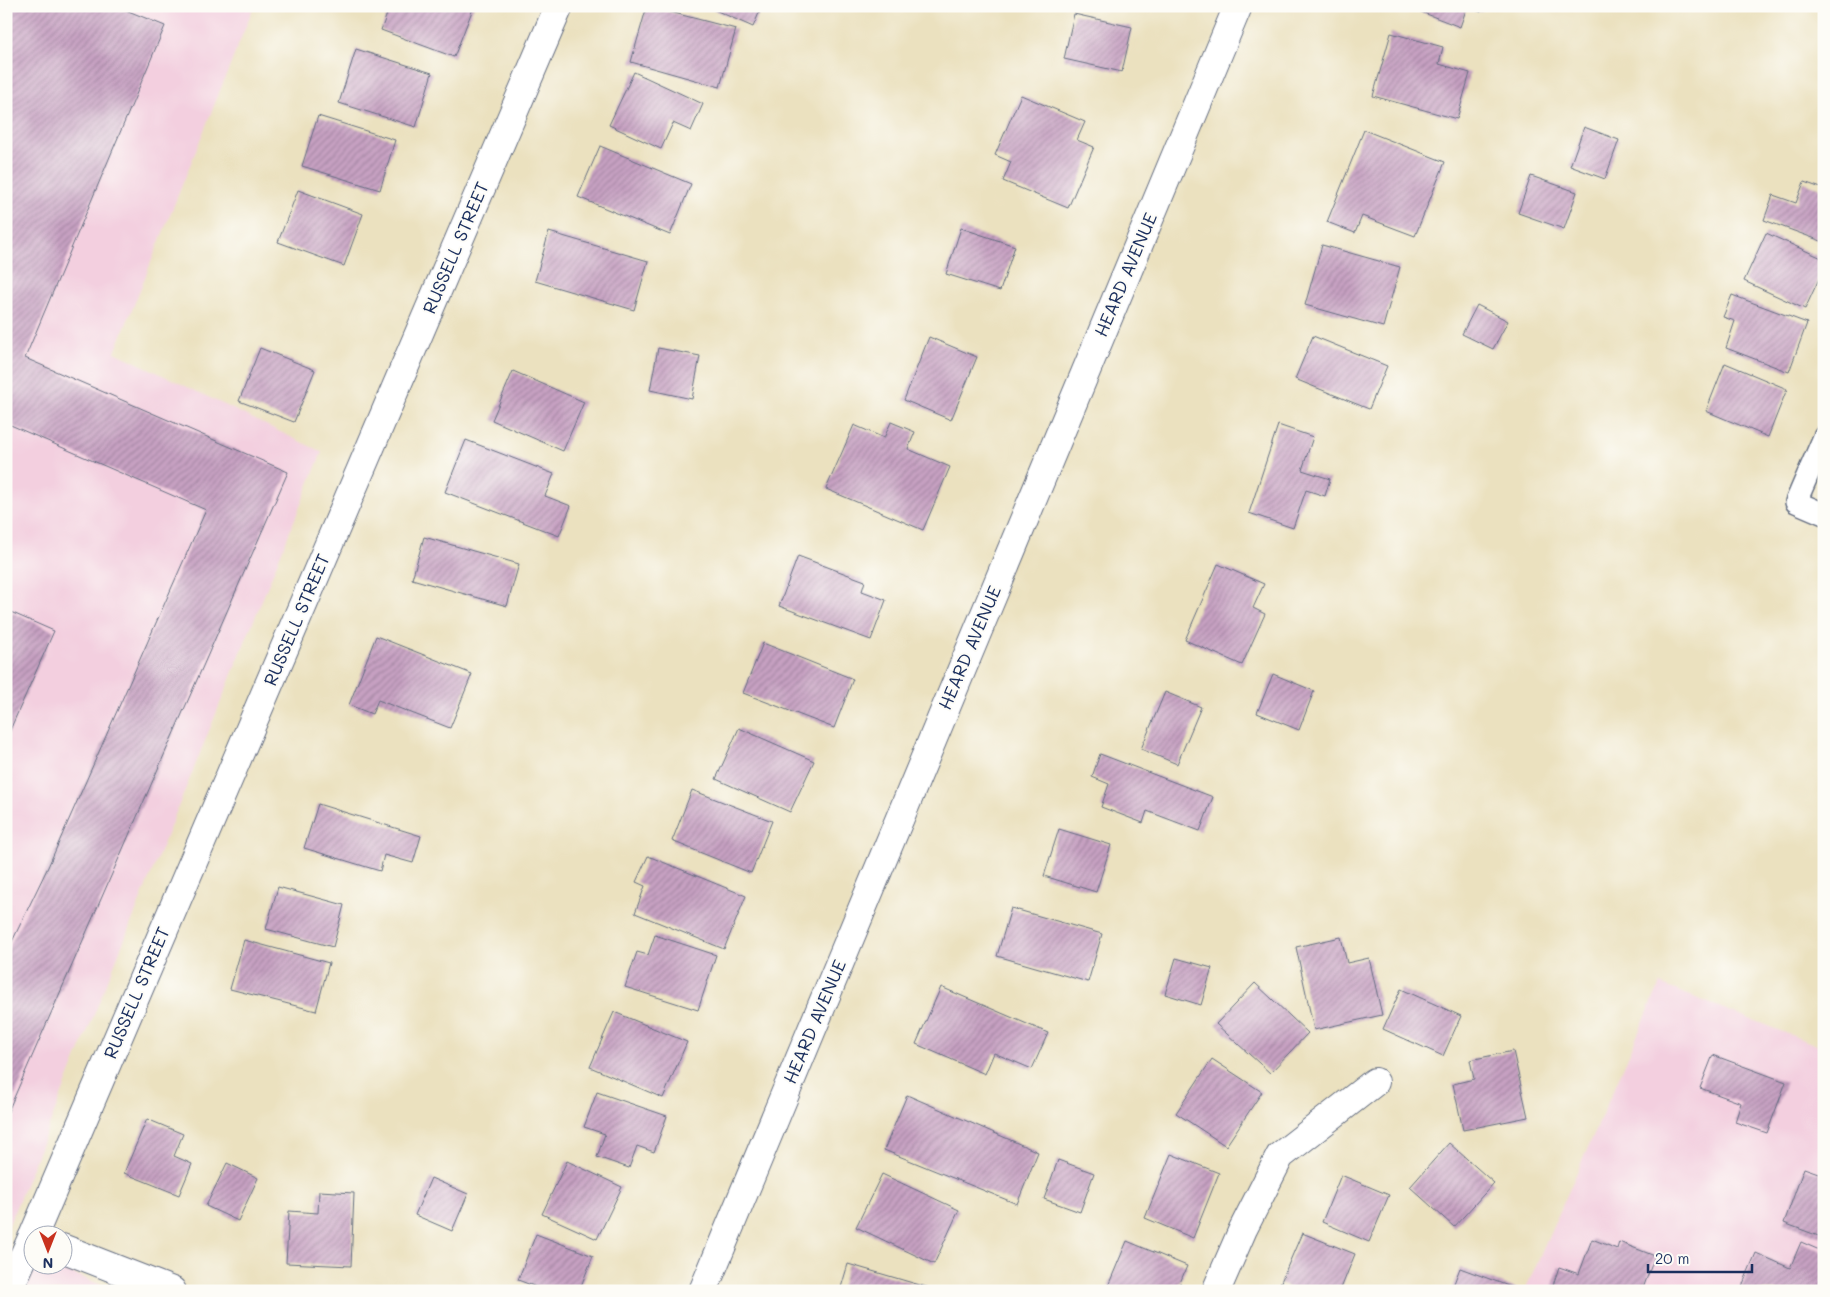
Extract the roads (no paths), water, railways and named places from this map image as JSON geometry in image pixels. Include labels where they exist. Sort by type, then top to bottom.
[{"type":"street","name":"RUSSELL STREET","points":[[38,1224],[559,6]]},
{"type":"street","name":"HEARD AVENUE","points":[[703,1291],[1238,6]]},
{"type":"street","points":[[1216,1291],[1243,1229],[1280,1156],[1375,1082]]},
{"type":"street","points":[[72,1252],[172,1291]]},
{"type":"street","name":"RUSSELL STREET","points":[[8,1291],[22,1260]]},
{"type":"lane","points":[[1824,437],[1796,502],[1824,514]]}]
